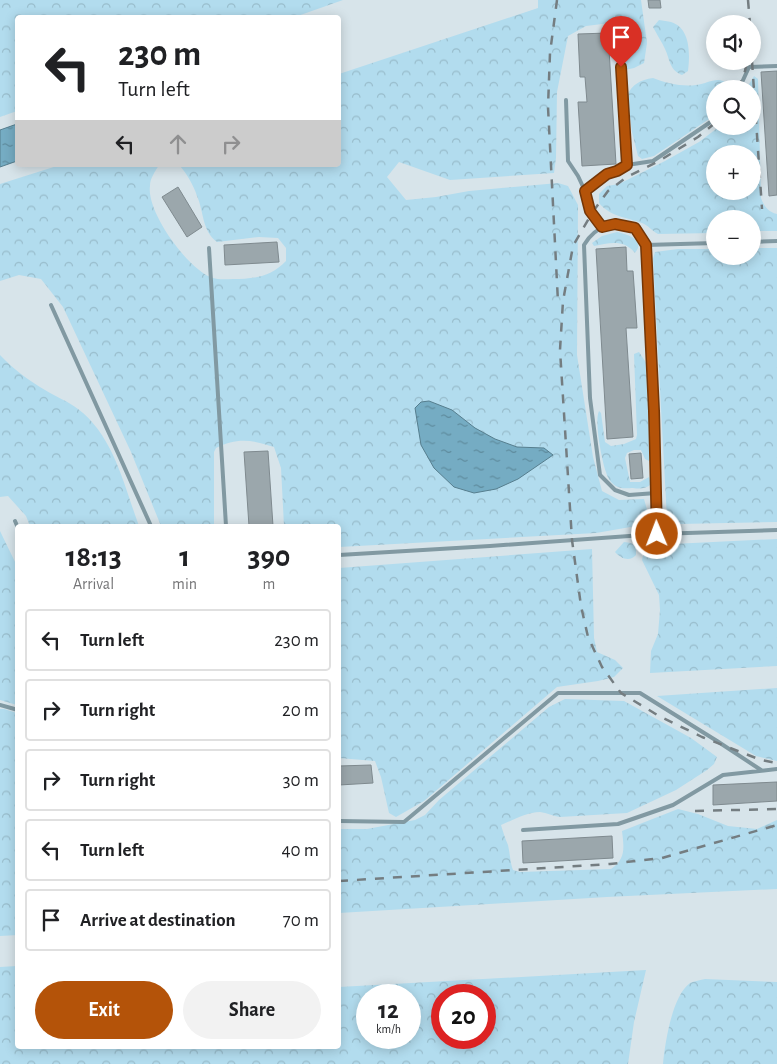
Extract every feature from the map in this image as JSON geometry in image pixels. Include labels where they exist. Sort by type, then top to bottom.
[{"type":"lane","points":[[620,47],[627,165]]},
{"type":"lane","points":[[743,80],[749,67],[777,66]]},
{"type":"lane","points":[[566,100],[568,161],[585,191],[590,211],[602,227]]},
{"type":"lane","points":[[585,191],[607,174],[627,165],[653,161],[706,126]]},
{"type":"lane","points":[[656,493],[628,494],[615,490],[600,475],[590,398],[584,245],[590,235],[602,227],[615,224],[635,228],[646,245],[654,411],[656,493],[657,534]]},
{"type":"lane","points":[[761,242],[777,241]]},
{"type":"lane","points":[[646,245],[706,243]]},
{"type":"lane","points":[[209,248],[226,524]]},
{"type":"lane","points":[[51,305],[150,524]]},
{"type":"lane","points":[[341,555],[657,534],[777,530]]},
{"type":"lane","points":[[341,821],[404,822],[558,693],[640,693],[761,770]]},
{"type":"lane","points":[[0,705],[15,709]]},
{"type":"lane","points":[[523,830],[618,824],[673,805],[723,776],[777,768]]},
{"type":"green space","points":[[0,0],[343,0],[300,15],[15,15],[15,112],[0,117]]},
{"type":"green space","points":[[538,0],[641,0],[647,43],[644,63],[625,70],[625,48],[622,31],[610,23],[586,26],[568,36],[557,92],[554,173],[450,180],[399,162],[387,177],[406,200],[469,191],[558,183],[568,186],[578,205],[577,355],[593,457],[602,491],[619,500],[644,499],[648,513],[642,525],[596,533],[341,547],[341,524],[284,524],[281,468],[274,447],[245,441],[231,442],[216,448],[214,452],[214,524],[160,524],[131,452],[63,307],[41,279],[19,275],[0,281],[0,184],[54,167],[158,167],[150,186],[155,210],[171,239],[192,264],[203,273],[220,279],[255,278],[268,274],[286,261],[286,248],[278,238],[259,237],[217,242],[212,238],[206,227],[194,188],[181,167],[341,167],[341,73],[538,8]]},
{"type":"green space","points":[[659,20],[678,25],[686,36],[689,50],[689,65],[688,71],[682,75],[672,67],[664,46],[653,27]]},
{"type":"green space","points":[[653,78],[685,85],[706,82],[706,121],[654,156],[642,159],[638,156],[632,132],[627,95],[637,83]]},
{"type":"green space","points":[[708,135],[759,135],[760,145],[706,145],[706,200],[761,200],[761,198],[771,212],[777,214],[777,231],[761,231],[761,210],[706,210],[706,233],[658,234],[644,224],[614,214],[599,203],[599,194],[607,186],[619,184],[699,142]]},
{"type":"green space","points":[[617,232],[626,234],[637,241],[638,248],[635,253],[621,244],[611,243],[594,246],[592,243],[602,236]]},
{"type":"green space","points":[[761,248],[777,248],[777,522],[679,524],[667,519],[653,259],[655,252],[678,249],[706,249],[706,265],[761,265]]},
{"type":"green space","points":[[639,352],[647,364],[651,458],[649,461],[645,459],[641,450],[634,450],[627,453],[625,458],[630,482],[640,482],[649,477],[651,484],[643,488],[621,488],[610,481],[607,474],[599,441],[597,423],[599,411],[601,413],[605,442],[611,446],[624,444],[636,439],[634,354]]},
{"type":"green space","points":[[0,355],[27,378],[74,406],[101,433],[123,479],[138,524],[29,524],[26,516],[8,496],[0,497]]},
{"type":"green space","points":[[0,531],[15,562],[15,704],[0,700]]},
{"type":"green space","points":[[777,539],[777,666],[650,673],[651,651],[658,634],[660,610],[659,595],[642,560],[644,551],[652,545]]},
{"type":"green space","points":[[624,542],[631,543],[636,547],[636,555],[634,557],[626,559],[615,552]]},
{"type":"green space","points":[[592,549],[594,638],[597,652],[615,660],[623,668],[614,677],[557,687],[424,801],[396,817],[389,813],[381,777],[375,761],[341,758],[341,568]]},
{"type":"green space","points":[[777,688],[777,761],[756,756],[657,696]]},
{"type":"green space","points":[[565,699],[624,701],[691,738],[717,757],[714,764],[707,770],[676,790],[627,813],[560,817],[543,812],[535,812],[501,825],[508,845],[513,870],[520,872],[611,869],[622,857],[622,831],[678,809],[698,814],[728,826],[757,829],[777,820],[777,889],[341,913],[341,829],[367,829],[415,820],[425,815],[439,800],[549,707]]},
{"type":"green space","points":[[0,709],[4,709],[15,712],[15,935],[0,936]]},
{"type":"green space","points":[[15,966],[15,1049],[341,1049],[341,987],[356,986],[356,1049],[421,1049],[421,984],[393,984],[646,970],[634,1022],[628,1064],[0,1064],[0,967]]},
{"type":"green space","points":[[705,979],[777,982],[777,1064],[663,1064],[671,1020],[678,998],[690,983]]},
{"type":"water","points":[[15,125],[15,162],[0,167],[0,130]]},
{"type":"water","points":[[429,401],[452,410],[475,428],[495,439],[517,447],[544,448],[553,455],[518,479],[496,489],[474,493],[454,487],[434,468],[421,445],[415,408],[421,402]]},
{"type":"building","points":[[648,0],[660,0],[661,8],[649,8]]},
{"type":"building","points":[[608,33],[616,164],[582,166],[578,102],[587,102],[585,77],[580,77],[578,34]]},
{"type":"building","points":[[777,71],[777,195],[769,196],[761,72]]},
{"type":"building","points":[[178,187],[202,227],[187,237],[162,197]]},
{"type":"building","points":[[277,242],[279,262],[225,265],[224,245]]},
{"type":"building","points":[[626,247],[627,271],[633,271],[637,328],[626,328],[633,437],[607,439],[596,249]]},
{"type":"building","points":[[268,451],[273,524],[249,524],[244,452]]},
{"type":"building","points":[[641,453],[643,478],[631,479],[629,454]]},
{"type":"building","points":[[371,765],[373,783],[341,785],[341,766]]},
{"type":"building","points":[[777,782],[777,801],[713,805],[713,785]]},
{"type":"building","points":[[612,836],[613,858],[523,863],[522,841]]},
{"type":"railway","points":[[557,0],[550,53],[548,107],[558,302]]},
{"type":"railway","points":[[748,0],[749,15]]},
{"type":"railway","points":[[742,80],[745,70]]},
{"type":"railway","points":[[753,70],[762,209]]},
{"type":"railway","points":[[706,130],[659,161],[627,177],[608,191],[592,213],[573,246],[563,301],[560,350],[572,540],[581,606],[588,637],[602,667],[621,693],[659,716],[702,737],[761,760],[777,763]]},
{"type":"railway","points":[[695,811],[777,809]]},
{"type":"railway","points":[[341,881],[610,864],[662,858],[777,825]]},
{"type":"route","points":[[621,67],[627,165],[607,174],[585,191],[590,211],[602,227],[615,224],[635,228],[646,245],[654,411],[657,534]]}]
